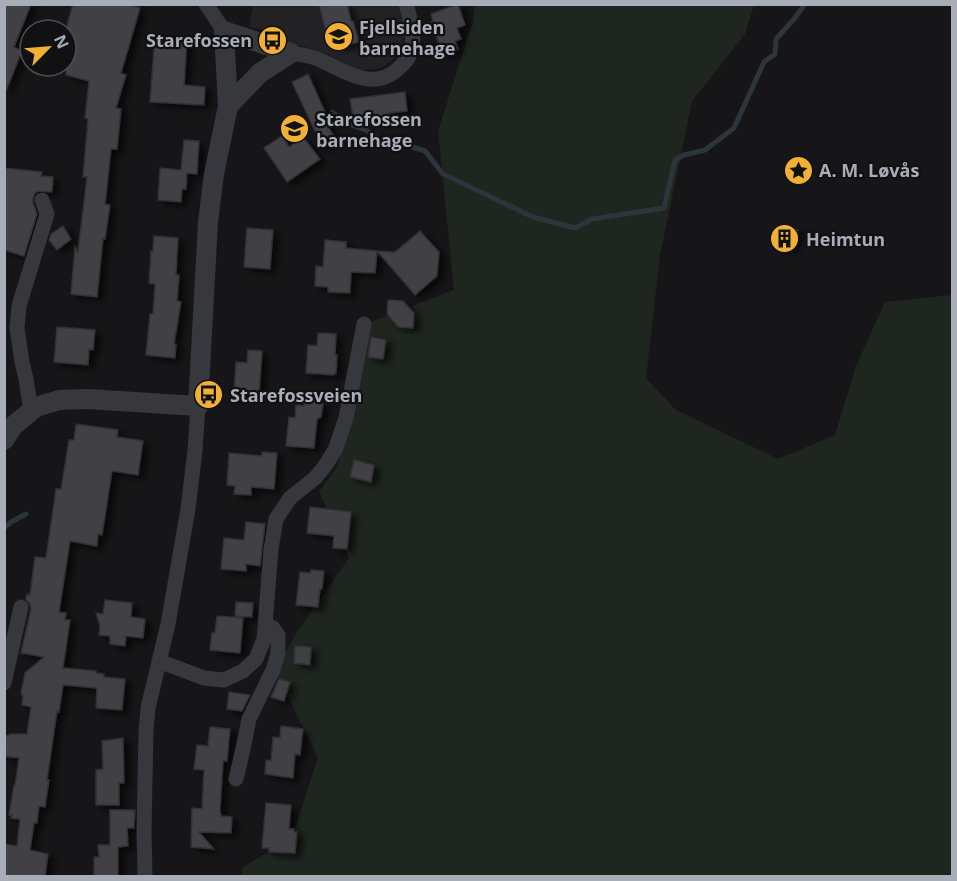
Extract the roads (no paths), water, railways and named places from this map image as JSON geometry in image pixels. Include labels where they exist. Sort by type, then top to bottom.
[{"type":"street","points":[[145,876],[144,829],[148,708],[174,592],[188,509],[195,450],[208,222],[214,174],[228,106],[224,31],[206,4]]},
{"type":"street","points":[[224,31],[291,53],[307,55],[357,77],[384,77],[405,62],[412,51],[410,15],[406,4]]},
{"type":"street","points":[[228,106],[260,73],[291,53]]},
{"type":"street","points":[[31,411],[17,328],[19,306],[47,214],[42,200]]},
{"type":"street","points":[[159,661],[204,678],[224,680],[243,671],[256,659],[264,639],[276,519],[290,498],[315,478],[335,450],[346,418],[364,324]]},
{"type":"street","points":[[4,440],[13,426],[36,406],[59,400],[88,399],[198,406]]},
{"type":"street","points":[[4,683],[21,607]]},
{"type":"street","points":[[236,779],[249,719],[273,670],[278,653],[278,635],[273,628],[266,625]]},
{"type":"waterway","points":[[332,112],[348,124],[366,130],[386,143],[400,143],[425,151],[443,174],[533,217],[575,228],[592,219],[664,208],[675,160],[684,155],[705,150],[734,128],[764,62],[775,54],[776,39],[805,4]]},
{"type":"waterway","name":"Starefossen","points":[[4,528],[26,514]]},
{"type":"place","name":"Fjellsiden barnehage","points":[[338,37]]},
{"type":"place","name":"Starefossen","points":[[273,40]]},
{"type":"place","name":"Starefossen barnehage","points":[[295,129]]},
{"type":"place","name":"A. M. Løvås","points":[[798,170]]},
{"type":"place","name":"Heimtun","points":[[785,239]]},
{"type":"place","name":"Starefossveien","points":[[209,395]]}]
